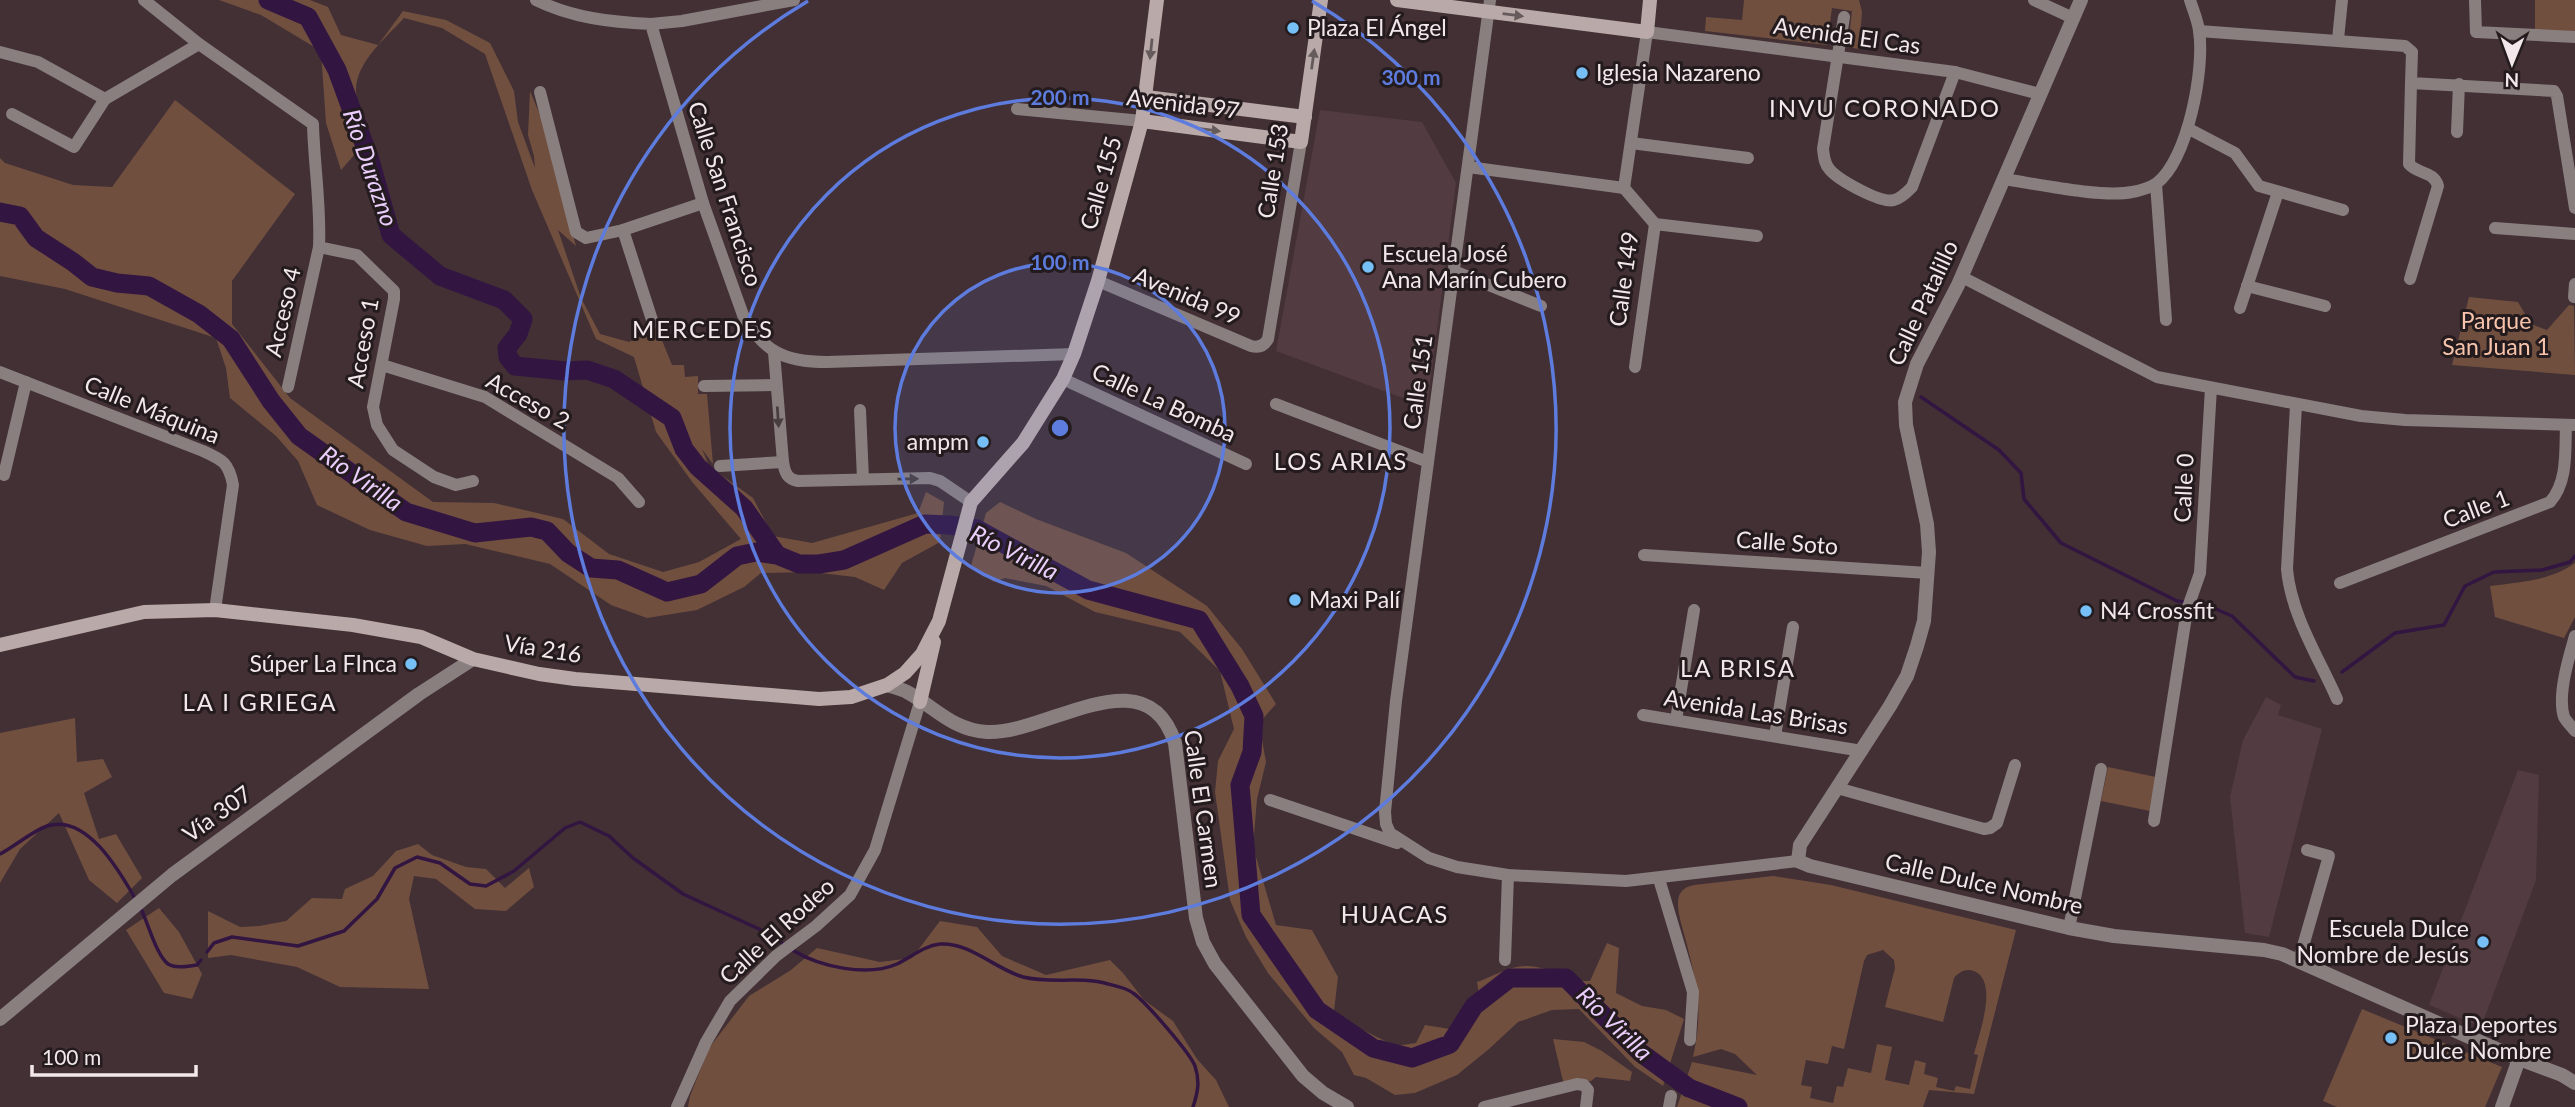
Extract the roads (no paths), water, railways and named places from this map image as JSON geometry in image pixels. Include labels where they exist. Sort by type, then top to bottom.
[{"type":"main road","name":"Calle 155","points":[[969,505],[1023,443],[1063,379],[1074,354],[1098,281],[1142,121],[1157,0]]},
{"type":"main road","name":"Calle 153","points":[[1301,142],[1321,0]]},
{"type":"main road","points":[[1396,0],[1489,6],[1647,32],[1650,0]]},
{"type":"main road","name":"Avenida 97","points":[[1146,97],[1305,117]]},
{"type":"main road","name":"Avenida 97","points":[[1142,121],[1301,142]]},
{"type":"main road","name":"Vía 216","points":[[0,645],[144,612],[215,610],[353,625],[421,637],[473,659],[575,679],[784,698],[851,697],[887,685],[905,673],[922,654],[939,621],[969,505]]},
{"type":"main road","points":[[920,702],[939,621]]},
{"type":"street","points":[[144,0],[200,44],[313,124],[314,166],[321,216],[319,247]]},
{"type":"street","points":[[536,0],[554,9],[592,20],[651,24],[682,21],[794,0]]},
{"type":"street","points":[[2034,0],[2073,18]]},
{"type":"street","name":"Calle Patalillo","points":[[1798,861],[1800,845],[1907,676],[1924,621],[1928,573],[1927,524],[1908,435],[1905,402],[1916,364],[1962,277],[2081,0]]},
{"type":"street","points":[[2004,180],[2108,193],[2132,192],[2156,184],[2171,167],[2189,129],[2198,79],[2199,32],[2189,0]]},
{"type":"street","points":[[2338,39],[2343,0]]},
{"type":"street","points":[[2475,0],[2476,32],[2575,37]]},
{"type":"street","name":"Calle 151","points":[[1385,812],[1396,701],[1489,6]]},
{"type":"street","points":[[1844,17],[1823,149],[1825,162],[1830,171],[1878,200],[1894,201],[1912,187],[1955,72]]},
{"type":"street","name":"Calle San Francisco","points":[[651,24],[703,203],[743,315],[751,329],[774,352]]},
{"type":"street","points":[[1468,167],[1624,188],[1647,32]]},
{"type":"street","name":"Avenida El Cas","points":[[1647,32],[1955,72],[2040,94]]},
{"type":"street","points":[[2199,32],[2338,39],[2409,48],[2412,52],[2409,163],[2412,168],[2432,176],[2438,186],[2410,279]]},
{"type":"street","points":[[12,114],[74,147],[105,99],[200,44]]},
{"type":"street","points":[[0,52],[38,62],[105,99]]},
{"type":"street","points":[[2411,83],[2554,91],[2575,208]]},
{"type":"street","points":[[2457,132],[2459,84]]},
{"type":"street","points":[[540,92],[576,232],[580,236],[586,238],[623,230],[703,203]]},
{"type":"street","name":"Avenida 97","points":[[1017,108],[1142,121]]},
{"type":"street","points":[[2189,129],[2235,153],[2259,186],[2343,210]]},
{"type":"street","name":"Calle 153","points":[[1261,346],[1268,339],[1301,142]]},
{"type":"street","points":[[1631,143],[1748,158]]},
{"type":"street","points":[[2156,184],[2166,320]]},
{"type":"street","name":"Calle 149","points":[[1624,188],[1655,224],[1635,367]]},
{"type":"street","points":[[2240,308],[2278,192]]},
{"type":"street","points":[[1655,224],[1757,236]]},
{"type":"street","points":[[2495,228],[2575,234]]},
{"type":"street","points":[[623,230],[653,323]]},
{"type":"street","name":"Acceso 1","points":[[319,247],[357,256],[394,291],[373,407],[377,425],[393,450],[434,477],[456,485],[473,481]]},
{"type":"street","name":"Acceso 4","points":[[288,387],[319,247]]},
{"type":"street","points":[[1454,271],[1541,306]]},
{"type":"street","points":[[1962,277],[2157,377],[2361,416],[2405,420],[2570,425]]},
{"type":"street","name":"Avenida 99","points":[[1098,281],[1251,346],[1261,346]]},
{"type":"street","points":[[2247,286],[2325,306]]},
{"type":"street","points":[[969,505],[940,481],[930,478],[791,480],[783,462],[774,352],[793,360],[827,362],[1074,354]]},
{"type":"street","name":"Acceso 2","points":[[382,365],[485,397],[618,478],[639,502]]},
{"type":"street","name":"Calle Máquina","points":[[0,372],[203,451],[230,468],[233,485],[215,610]]},
{"type":"street","name":"Calle La Bomba","points":[[1063,379],[1246,464]]},
{"type":"street","points":[[4,475],[26,382]]},
{"type":"street","points":[[704,386],[775,385]]},
{"type":"street","name":"Calle 0","points":[[2154,821],[2187,610],[2200,573],[2211,388]]},
{"type":"street","points":[[1276,404],[1429,462]]},
{"type":"street","points":[[2296,405],[2287,569],[2289,585],[2295,606],[2337,699]]},
{"type":"street","points":[[860,410],[863,479]]},
{"type":"street","name":"Calle 1","points":[[2340,583],[2550,502],[2559,492],[2570,425]]},
{"type":"street","points":[[720,466],[783,462]]},
{"type":"street","name":"Calle Soto","points":[[1644,555],[1928,573]]},
{"type":"street","points":[[1676,720],[1694,610]]},
{"type":"street","points":[[1775,736],[1793,627]]},
{"type":"street","points":[[2575,636],[2567,662],[2563,695],[2564,718],[2575,731]]},
{"type":"street","name":"Vía 307","points":[[0,1019],[146,897],[419,694],[473,659]]},
{"type":"street","name":"Calle El Carmen","points":[[887,685],[908,693],[951,723],[986,732],[1010,731],[1032,726],[1102,702],[1122,700],[1141,704],[1157,712],[1170,725],[1175,743],[1196,918],[1203,942],[1215,964],[1303,1076],[1323,1093],[1347,1107]]},
{"type":"street","name":"Calle El Rodeo","points":[[677,1107],[706,1042],[730,1000],[776,956],[816,926],[850,895],[875,850],[920,702]]},
{"type":"street","name":"Avenida Las Brisas","points":[[1643,715],[1862,751]]},
{"type":"street","points":[[1837,788],[1990,828],[1997,823],[2015,765]]},
{"type":"street","points":[[2069,928],[2101,769]]},
{"type":"street","points":[[1270,800],[1407,846]]},
{"type":"street","name":"Calle Dulce Nombre","points":[[1385,812],[1385,824],[1390,833],[1407,846],[1429,858],[1457,867],[1508,875],[1626,881],[1798,861],[2069,928],[2114,936],[2264,950],[2299,960],[2519,1059],[2568,1073],[2575,1083]]},
{"type":"street","points":[[2299,960],[2329,856],[2306,850]]},
{"type":"street","points":[[1505,960],[1508,875]]},
{"type":"street","points":[[1659,879],[1693,992],[1690,1040]]},
{"type":"street","points":[[2502,1107],[2519,1059]]},
{"type":"street","points":[[1485,1107],[1577,1084],[1584,1085],[1588,1090],[1586,1107]]},
{"type":"waterway","name":"Río Durazno","points":[[268,0],[308,17],[337,70],[370,160],[391,235],[440,276],[504,300],[523,319],[518,334],[507,348],[508,357],[515,366],[565,371],[587,370],[614,379],[672,418],[684,449],[698,467],[744,508],[777,555]]},
{"type":"waterway","name":"Río Virilla","points":[[0,212],[20,216],[36,238],[92,277],[149,286],[199,314],[231,339],[271,401],[299,436],[406,512],[475,533],[531,527],[547,531],[568,553],[591,568],[618,570],[667,592],[701,584],[737,556],[756,552],[777,555],[799,564],[819,564],[844,560],[925,524],[949,525],[977,529],[1088,590],[1199,620],[1240,686],[1254,716],[1252,752],[1240,785],[1251,915],[1317,1010],[1373,1048],[1412,1058],[1450,1044],[1474,1006],[1510,978],[1566,978],[1641,1053],[1689,1088],[1738,1107]]},
{"type":"waterway","points":[[1921,397],[1999,450],[2021,473],[2024,499],[2061,543],[2177,601],[2185,602]]},
{"type":"waterway","points":[[2342,672],[2395,633],[2444,625],[2465,586],[2494,572],[2542,570],[2570,562],[2575,556]]},
{"type":"waterway","points":[[2193,604],[2209,606],[2232,616],[2295,677],[2314,681]]},
{"type":"waterway","points":[[207,952],[214,943],[232,937],[298,946],[344,931],[377,899],[395,868],[417,857],[440,863],[470,884],[486,886],[514,871],[565,828],[580,822],[609,836],[633,858],[683,894],[759,929],[782,943]]},
{"type":"waterway","points":[[0,854],[47,826],[62,824],[76,828],[89,836],[111,861],[136,900]]},
{"type":"waterway","points":[[140,907],[156,946],[168,964],[197,965],[201,960]]},
{"type":"waterway","points":[[794,951],[831,966],[872,970],[897,964],[934,945],[951,945],[972,951],[1023,977],[1099,982],[1125,988],[1147,1006],[1191,1059],[1197,1071],[1198,1082],[1193,1107]]},
{"type":"place","name":"Plaza El Ángel","points":[[1293,28]]},
{"type":"place","name":"Iglesia Nazareno","points":[[1582,73]]},
{"type":"place","name":"Escuela José Ana Marín Cubero","points":[[1368,267]]},
{"type":"place","name":"ampm","points":[[983,442]]},
{"type":"place","name":"Maxi Palí","points":[[1295,600]]},
{"type":"place","name":"N4 Crossfit","points":[[2086,611]]},
{"type":"place","name":"Súper La FInca","points":[[411,664]]},
{"type":"place","name":"Escuela Dulce Nombre de Jesús","points":[[2483,942]]},
{"type":"place","name":"Plaza Deportes Dulce Nombre","points":[[2391,1038]]},
{"type":"district","name":"INVU CORONADO","points":[[1885,109]]},
{"type":"district","name":"MERCEDES","points":[[703,330]]},
{"type":"district","name":"LOS ARIAS","points":[[1341,462]]},
{"type":"district","name":"LA BRISA","points":[[1738,669]]},
{"type":"district","name":"LA I GRIEGA","points":[[260,703]]},
{"type":"district","name":"HUACAS","points":[[1395,915]]},
{"type":"park label","name":"Parque San Juan 1","points":[[2496,334]]}]
